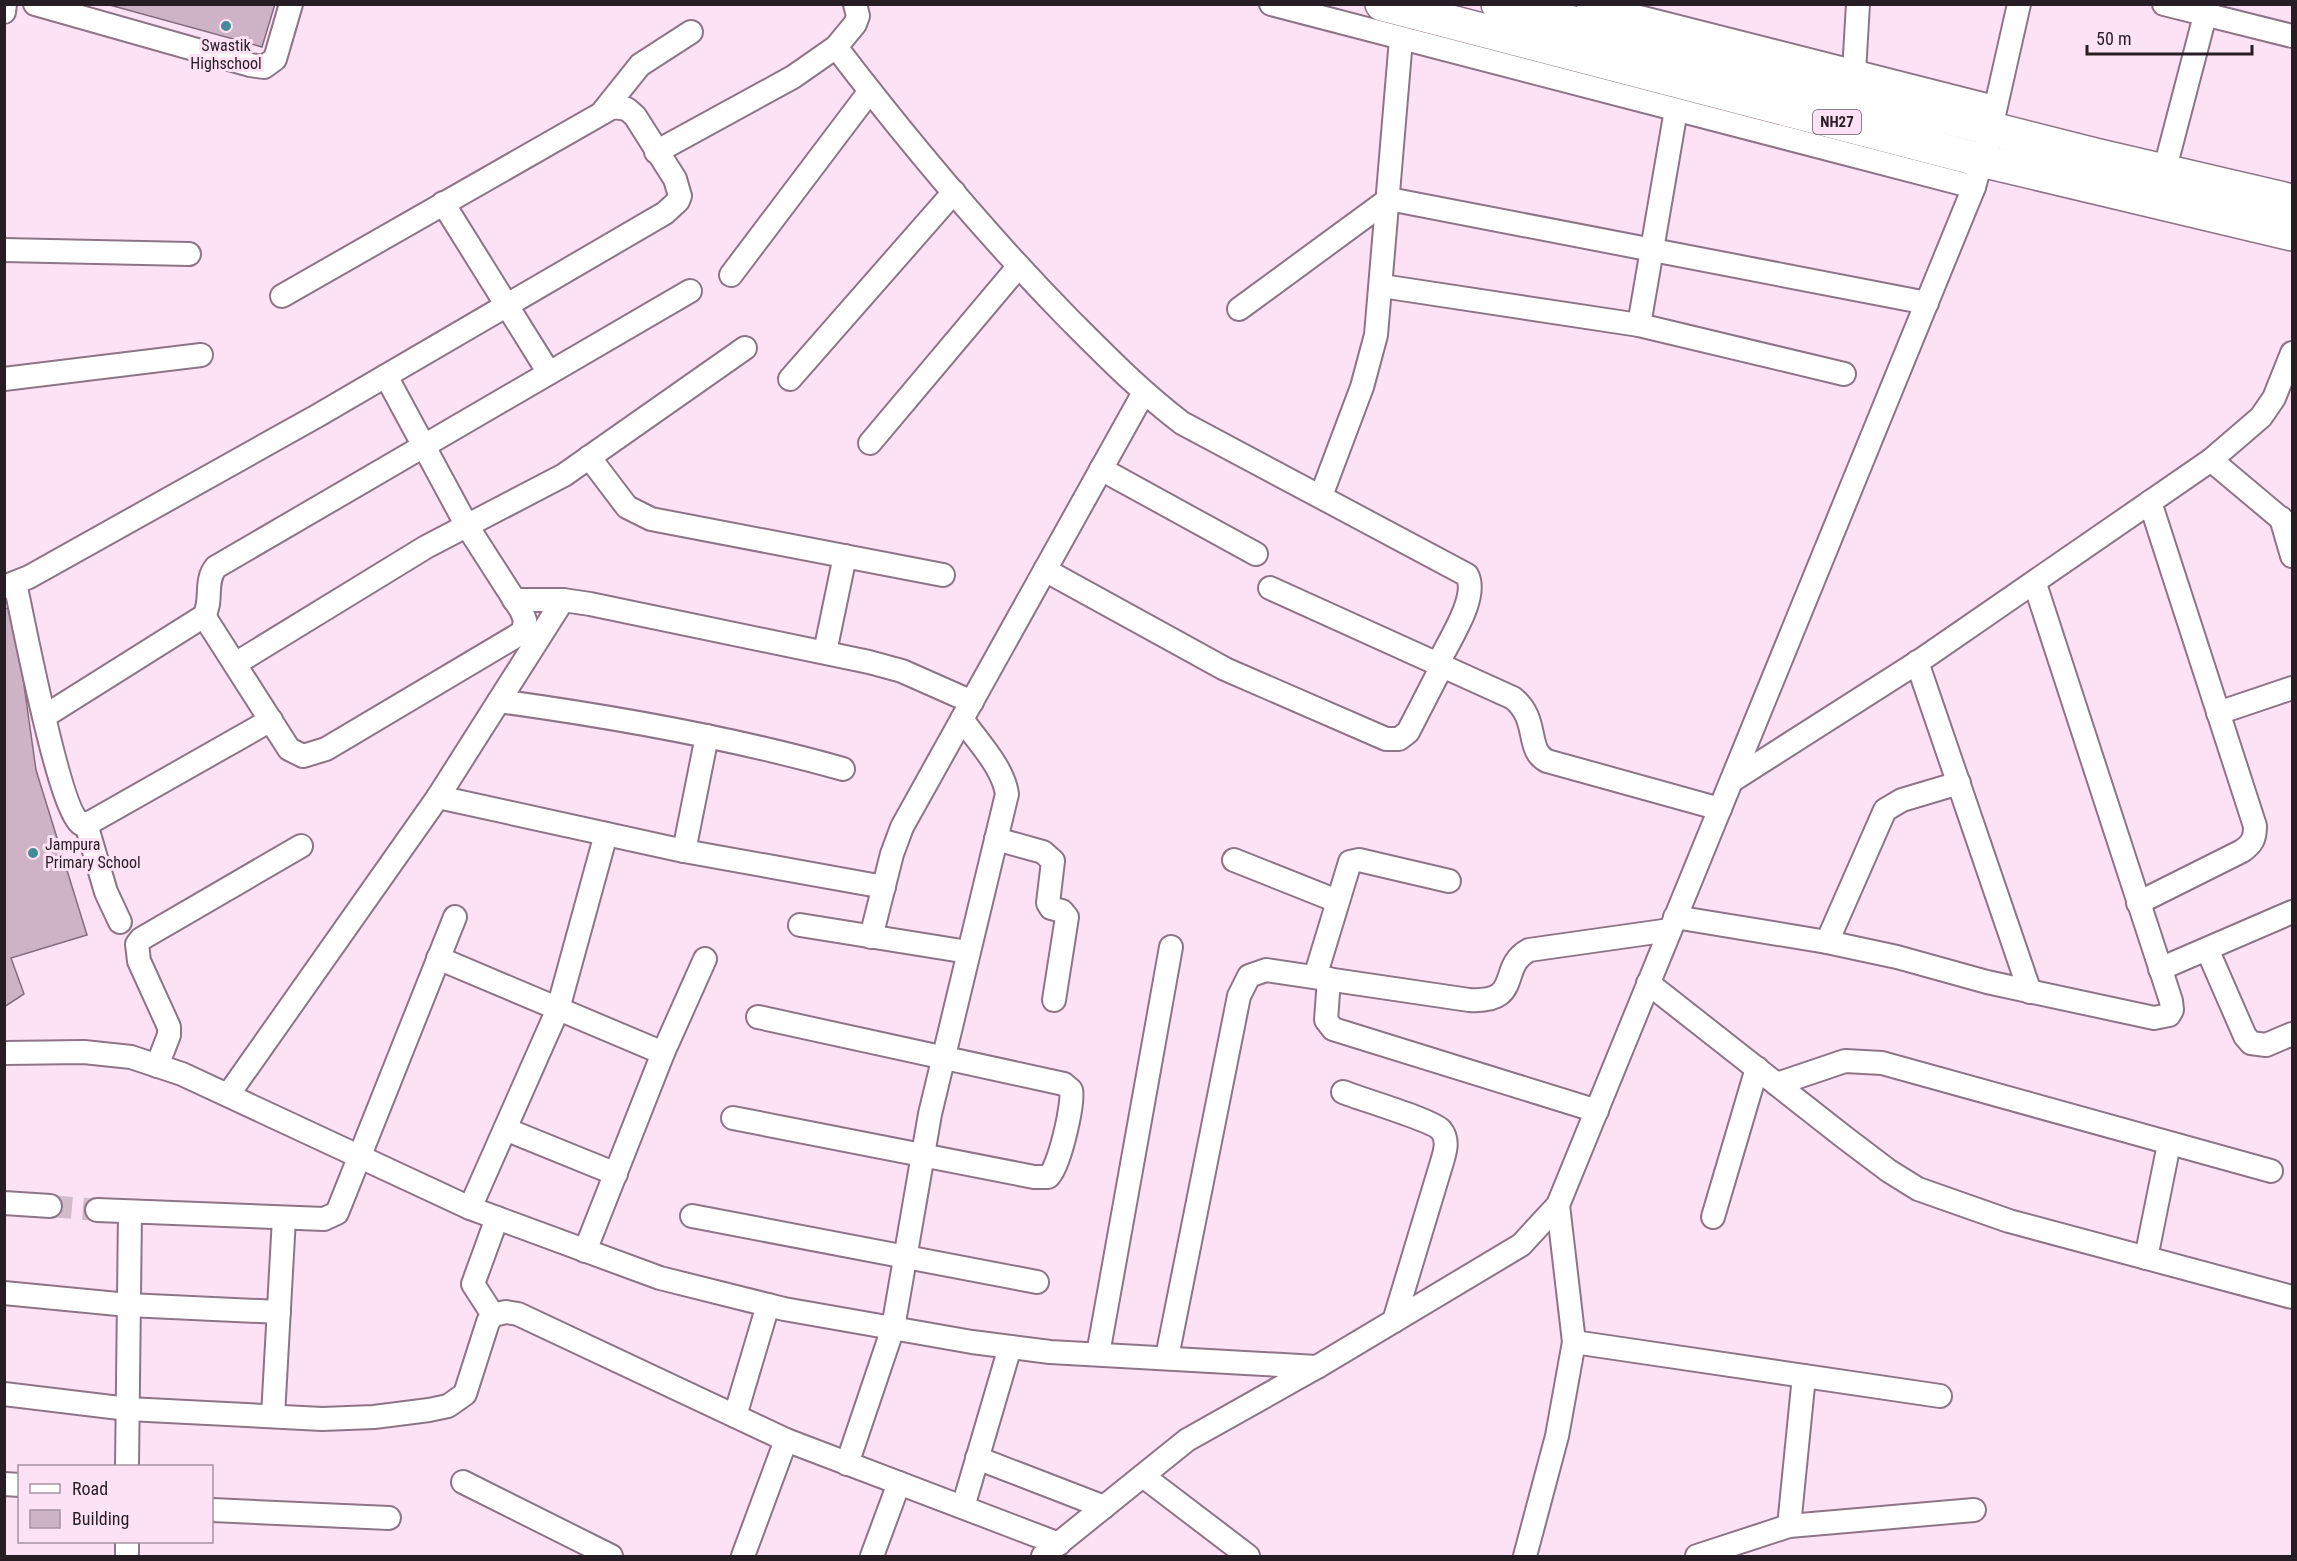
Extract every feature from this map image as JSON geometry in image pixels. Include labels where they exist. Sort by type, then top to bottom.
[{"type":"highway","name":"NH27","points":[[1382,4],[1977,174],[2292,234]]},
{"type":"highway","name":"NH27","points":[[1498,4],[1993,118],[2164,172],[2292,201]]},
{"type":"street","points":[[4,12],[5,4]]},
{"type":"street","points":[[35,4],[264,67],[275,59],[291,4]]},
{"type":"street","points":[[656,152],[793,77],[836,47],[855,24],[858,16],[855,4]]},
{"type":"street","points":[[1270,4],[1676,110],[1977,174]]},
{"type":"street","points":[[1588,4],[1854,72],[1993,118]]},
{"type":"street","points":[[1854,72],[1858,4]]},
{"type":"street","points":[[4,1394],[128,1409],[349,1419],[429,1410],[448,1406],[465,1394],[488,1322],[493,1315],[506,1312],[518,1314],[786,1440],[963,1507],[1051,1550],[1187,1440],[1521,1245],[1558,1206],[1927,303],[1977,174],[1993,118],[2019,4]]},
{"type":"street","points":[[2164,4],[2206,9],[2292,36]]},
{"type":"street","points":[[2164,172],[2206,9]]},
{"type":"street","points":[[604,110],[640,65],[691,32]]},
{"type":"street","points":[[1321,496],[1362,387],[1376,335],[1382,286],[1401,39]]},
{"type":"street","points":[[836,47],[870,92],[1018,267],[1143,393],[1182,423],[1467,575],[1472,587],[1469,600],[1408,732],[1399,739],[1386,739],[1225,669],[1045,570]]},
{"type":"street","points":[[731,275],[870,92]]},
{"type":"street","points":[[271,720],[86,824],[78,822],[70,809],[10,585],[386,376],[674,208],[680,196],[678,188],[635,116],[627,109],[620,107],[604,110],[282,296]]},
{"type":"street","points":[[1639,325],[1676,110]]},
{"type":"street","points":[[790,379],[954,192]]},
{"type":"street","points":[[1239,309],[1389,199],[1927,303]]},
{"type":"street","points":[[443,203],[549,373]]},
{"type":"street","points":[[4,250],[189,254]]},
{"type":"street","points":[[870,443],[1018,267]]},
{"type":"street","points":[[1382,286],[1639,325],[1844,374]]},
{"type":"street","points":[[45,716],[204,616],[207,610],[211,572],[216,567],[690,291]]},
{"type":"street","points":[[235,664],[426,547],[564,475],[745,348]]},
{"type":"street","points":[[1733,780],[2035,584],[2211,460],[2261,417],[2274,398],[2292,353]]},
{"type":"street","points":[[4,379],[201,355]]},
{"type":"street","points":[[204,616],[296,755],[310,756],[326,749],[523,632],[525,620],[467,526],[386,376]]},
{"type":"street","points":[[871,937],[903,827],[1143,393]]},
{"type":"street","points":[[589,457],[627,507],[651,519],[943,575]]},
{"type":"street","points":[[2211,460],[2287,523],[2292,556]]},
{"type":"street","points":[[1101,469],[1256,554]]},
{"type":"street","points":[[2138,903],[2242,851],[2254,841],[2255,826],[2150,502]]},
{"type":"street","points":[[825,652],[845,556]]},
{"type":"street","points":[[1167,1357],[1239,996],[1249,976],[1256,972],[1266,970],[1469,1000],[1491,1000],[1503,992],[1517,961],[1530,950],[1673,923],[1827,942],[2030,992],[2162,1018],[2172,1011],[2035,584]]},
{"type":"street","points":[[1270,588],[1441,663],[1512,698],[1522,705],[1531,722],[1535,751],[1539,757],[1547,761],[1720,809]]},
{"type":"street","points":[[514,600],[563,600],[825,652],[902,671],[967,711],[1005,784],[1006,795],[943,1057],[892,1328],[848,1464]]},
{"type":"street","points":[[228,1095],[438,797],[563,600]]},
{"type":"street","points":[[1917,662],[2030,992]]},
{"type":"street","points":[[2218,713],[2292,688]]},
{"type":"street","points":[[499,701],[623,718],[783,752],[843,769]]},
{"type":"street","points":[[684,851],[707,736]]},
{"type":"street","points":[[1827,942],[1885,810],[1902,801],[1959,783]]},
{"type":"street","points":[[438,797],[684,851],[884,886]]},
{"type":"street","points":[[86,824],[106,892],[120,922]]},
{"type":"street","points":[[470,1208],[558,1009],[606,834]]},
{"type":"street","points":[[996,839],[1043,852],[1053,861],[1048,903],[1051,908],[1062,911],[1067,917],[1054,1000]]},
{"type":"street","points":[[158,1066],[169,1035],[169,1027],[139,961],[137,944],[141,939],[301,846]]},
{"type":"street","points":[[1234,860],[1337,901]]},
{"type":"street","points":[[1449,881],[1354,860],[1348,867],[1337,901],[1322,978],[1326,1020],[1333,1029],[1597,1111]]},
{"type":"street","points":[[2160,969],[2292,912]]},
{"type":"street","points":[[97,1210],[324,1219],[337,1213],[455,916]]},
{"type":"street","points":[[800,926],[968,952]]},
{"type":"street","points":[[1098,1354],[1171,947]]},
{"type":"street","points":[[2207,949],[2245,1036],[2251,1043],[2266,1046],[2292,1034]]},
{"type":"street","points":[[438,958],[663,1053]]},
{"type":"street","points":[[585,1251],[663,1053],[705,958]]},
{"type":"street","points":[[1648,983],[1888,1171],[1918,1189],[2009,1221],[2292,1297]]},
{"type":"street","points":[[733,1118],[1034,1177],[1048,1177],[1056,1167],[1071,1101],[1071,1090],[1064,1084],[758,1017]]},
{"type":"street","points":[[4,1053],[84,1052],[131,1057],[228,1095],[470,1208],[660,1278],[768,1305],[1010,1347],[1317,1366]]},
{"type":"street","points":[[1777,1084],[1830,1065],[1862,1060],[1882,1063],[2271,1171]]},
{"type":"street","points":[[1713,1217],[1757,1068]]},
{"type":"street","points":[[1343,1092],[1434,1125],[1445,1138],[1446,1148],[1394,1321]]},
{"type":"street","points":[[505,1129],[616,1174]]},
{"type":"street","points":[[2146,1258],[2169,1144]]},
{"type":"street","points":[[4,1203],[50,1206]]},
{"type":"street","points":[[1525,1557],[1557,1436],[1574,1342],[1558,1206]]},
{"type":"street","points":[[127,1465],[130,1212]]},
{"type":"street","points":[[692,1216],[1037,1282]]},
{"type":"street","points":[[273,1416],[284,1218]]},
{"type":"street","points":[[493,1315],[473,1284],[497,1218]]},
{"type":"street","points":[[4,1293],[128,1305],[279,1312]]},
{"type":"street","points":[[735,1416],[768,1305]]},
{"type":"street","points":[[1574,1342],[1941,1396]]},
{"type":"street","points":[[963,1507],[1010,1347]]},
{"type":"street","points":[[1790,1526],[1804,1376]]},
{"type":"street","points":[[743,1556],[786,1440]]},
{"type":"street","points":[[977,1458],[1104,1507]]},
{"type":"street","points":[[1143,1476],[1240,1554]]},
{"type":"street","points":[[463,1482],[612,1557]]},
{"type":"street","points":[[874,1556],[899,1483]]},
{"type":"street","points":[[213,1510],[388,1518]]},
{"type":"street","points":[[1697,1557],[1790,1526],[1974,1510]]},
{"type":"building","name":"Swastik Highschool","points":[[106,4],[275,4],[262,47]]},
{"type":"building","name":"Jampura Primary School","points":[[13,607],[36,770],[87,935],[11,958],[24,994],[4,1007],[4,609]]},
{"type":"tunnel","points":[[50,1206],[97,1210]]},
{"type":"place","name":"Swastik Highschool","points":[[226,26]]},
{"type":"place","name":"Jampura Primary School","points":[[33,853]]}]
